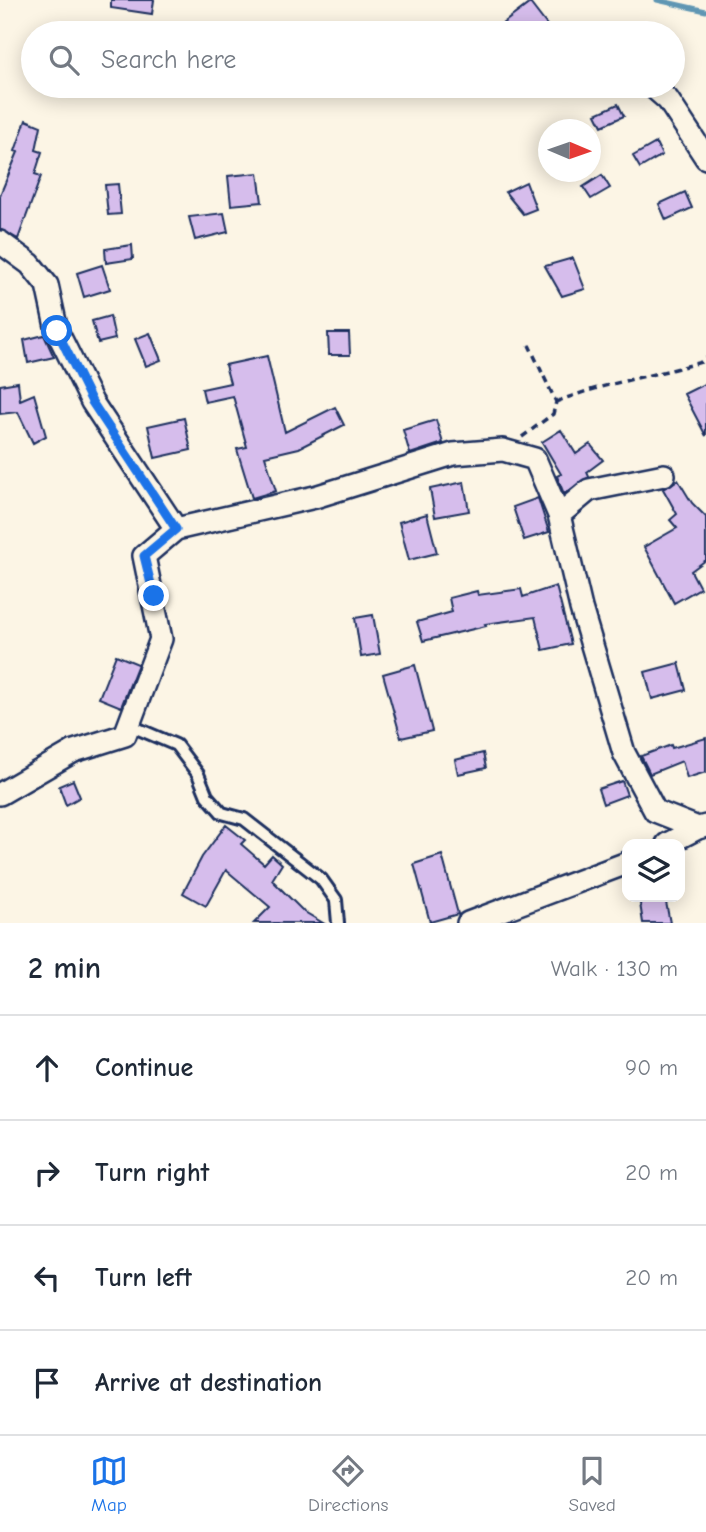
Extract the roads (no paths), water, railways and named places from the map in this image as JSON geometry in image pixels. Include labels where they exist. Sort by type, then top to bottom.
[{"type":"street","points":[[666,98],[706,158]]},
{"type":"street","points":[[0,242],[30,264],[47,285],[57,331],[92,402],[176,529]]},
{"type":"street","points":[[0,794],[74,751],[125,735],[162,639],[144,556],[176,529],[314,497],[453,454],[503,450],[535,459],[559,515],[581,608],[624,753],[655,811],[702,827]]},
{"type":"street","points":[[559,515],[589,490],[664,475]]},
{"type":"street","points":[[677,839],[702,827]]},
{"type":"street","points":[[468,923],[504,916],[622,865]]},
{"type":"lane","points":[[129,725],[176,745],[198,774],[207,796],[222,813],[244,819],[321,879],[336,900],[338,923]]},
{"type":"waterway","points":[[657,0],[706,11]]}]
